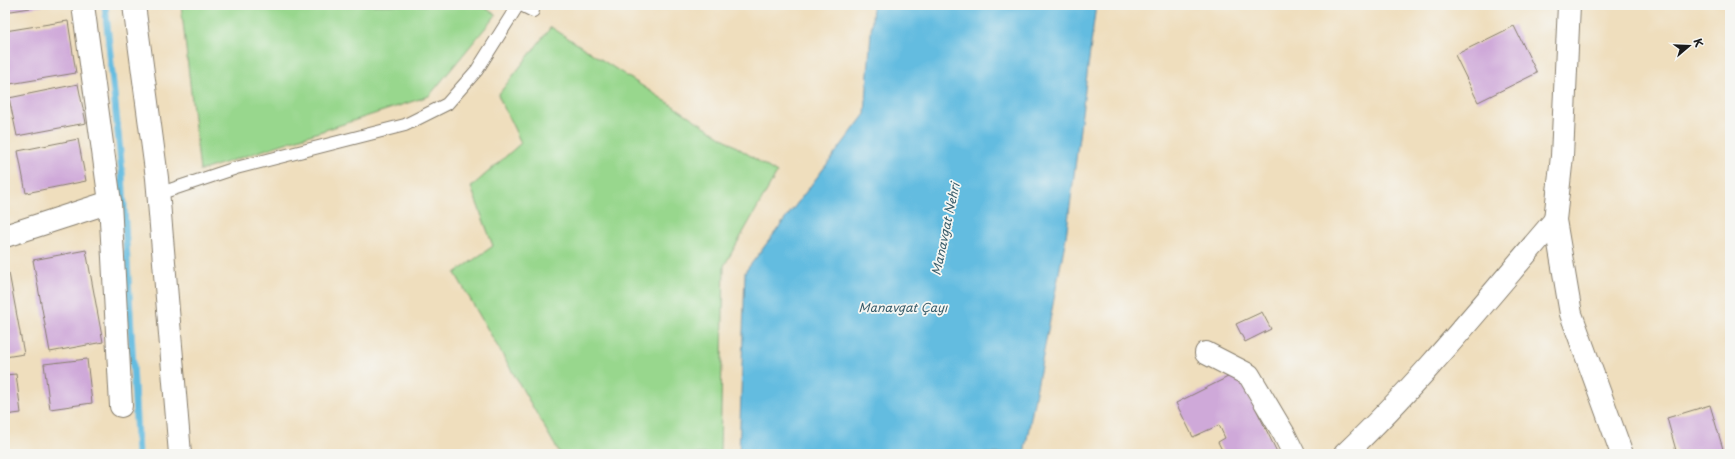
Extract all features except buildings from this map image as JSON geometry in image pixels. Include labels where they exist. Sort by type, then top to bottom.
[{"type":"street","points":[[83,5],[110,202],[121,406]]},
{"type":"street","points":[[134,5],[158,194],[180,454]]},
{"type":"street","points":[[1569,5],[1562,156],[1555,220],[1571,314],[1622,454]]},
{"type":"street","points":[[5,236],[110,202]]},
{"type":"street","points":[[1344,454],[1366,434],[1451,341],[1555,220]]},
{"type":"street","points":[[1206,353],[1249,375],[1284,434],[1294,454]]},
{"type":"lane","points":[[158,194],[236,168],[405,125],[447,104],[477,70],[518,5]]},
{"type":"lane","points":[[521,5],[533,11]]},
{"type":"green space","points":[[181,5],[481,5],[496,15],[429,96],[200,171]]},
{"type":"green space","points":[[551,27],[777,173],[724,266],[720,454],[560,454],[455,273],[493,246],[471,187],[521,143],[498,95]]},
{"type":"water","name":"Manavgat Çayı","points":[[873,5],[1096,5],[1066,237],[1024,454],[739,454],[745,272],[865,114]]},
{"type":"waterway","points":[[105,5],[122,172],[138,454]]},
{"type":"water label","name":"Manavgat Nehri","points":[[945,229]]}]
